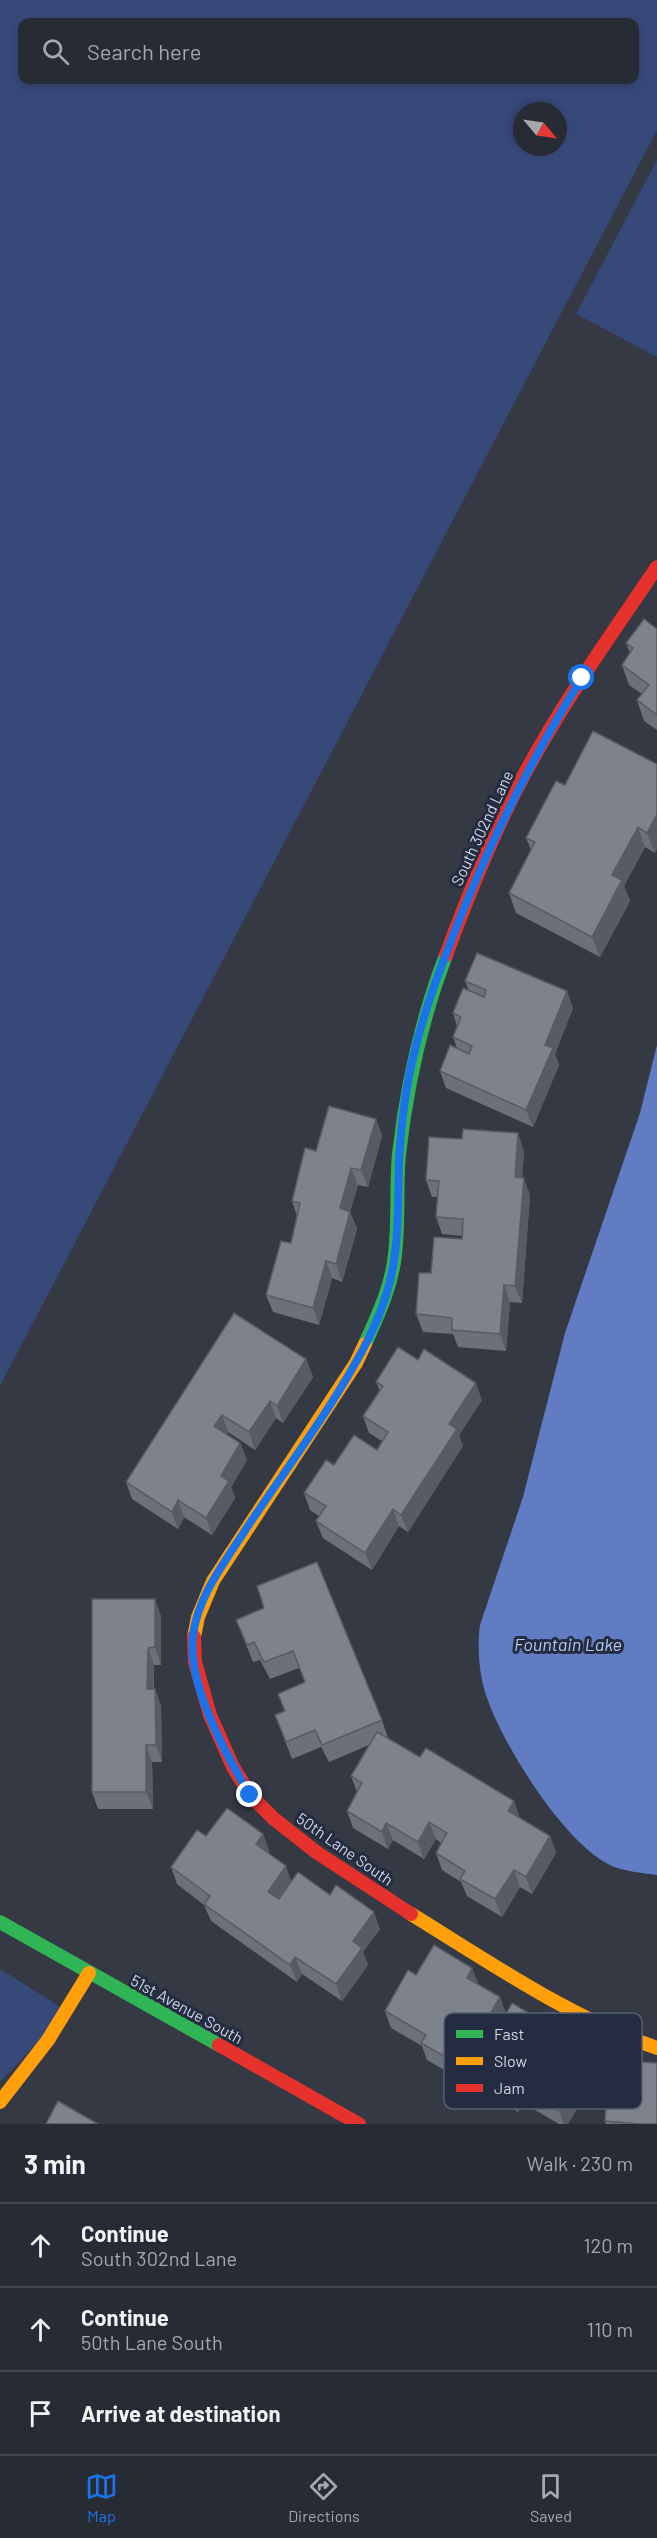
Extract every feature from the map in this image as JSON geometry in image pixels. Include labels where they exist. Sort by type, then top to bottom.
[{"type":"street","name":"South 302nd Lane","points":[[392,1273],[395,1255],[399,1157],[406,1098],[413,1058],[429,998],[471,892],[523,776],[582,678],[657,567]]},
{"type":"street","name":"50th Lane South","points":[[392,1273],[382,1306],[356,1363],[238,1541],[199,1609],[193,1637],[195,1664],[202,1692],[222,1747],[250,1795],[279,1824],[330,1863],[572,2013]]},
{"type":"street","name":"51st Avenue South","points":[[0,1922],[359,2124]]},
{"type":"street","points":[[0,2102],[25,2073],[52,2035],[89,1973]]},
{"type":"street","name":"50th Lane South","points":[[642,2043],[657,2048]]},
{"type":"shaded area","points":[[0,0],[657,0],[657,130],[0,1386]]},
{"type":"shaded area","points":[[657,160],[657,357],[576,314]]},
{"type":"shaded area","points":[[0,1969],[67,2011],[0,2082]]},
{"type":"water","name":"Fountain Lake","points":[[657,1045],[657,1875],[625,1870],[608,1864],[590,1852],[553,1812],[518,1762],[493,1712],[481,1676],[479,1641],[480,1625],[523,1497],[565,1333],[640,1113]]},
{"type":"building","points":[[644,619],[657,629],[657,715],[637,700],[649,685],[622,665],[633,648],[626,643]]},
{"type":"building","points":[[593,731],[657,764],[657,814],[647,833],[638,827],[612,875],[622,880],[592,937],[509,893],[535,842],[526,838],[556,781],[565,785]]},
{"type":"building","points":[[477,953],[567,991],[545,1045],[553,1048],[526,1110],[440,1071],[450,1045],[469,1054],[472,1046],[453,1037],[461,1017],[453,1013],[463,988],[484,997],[486,990],[465,981]]},
{"type":"building","points":[[329,1106],[376,1119],[361,1170],[351,1168],[340,1208],[350,1212],[336,1264],[326,1261],[313,1308],[266,1295],[281,1241],[291,1243],[300,1203],[292,1201],[305,1148],[316,1151]]},
{"type":"building","points":[[463,1129],[518,1133],[515,1177],[524,1178],[515,1286],[504,1285],[500,1334],[452,1330],[452,1318],[416,1314],[419,1273],[431,1273],[434,1237],[462,1239],[463,1219],[436,1217],[439,1181],[426,1180],[429,1137],[462,1139]]},
{"type":"building","points":[[234,1313],[306,1359],[277,1406],[270,1401],[249,1432],[222,1415],[214,1426],[240,1443],[221,1476],[229,1481],[206,1518],[178,1500],[172,1512],[126,1482]]},
{"type":"building","points":[[398,1347],[418,1360],[424,1349],[476,1383],[449,1424],[457,1429],[401,1515],[393,1509],[365,1553],[316,1521],[326,1506],[304,1493],[326,1460],[334,1465],[354,1435],[377,1450],[388,1432],[363,1416],[383,1386],[376,1382]]},
{"type":"building","points":[[317,1562],[382,1720],[322,1745],[315,1730],[286,1742],[275,1715],[285,1711],[278,1694],[305,1682],[293,1651],[264,1662],[254,1642],[247,1645],[236,1620],[264,1608],[257,1586]]},
{"type":"building","points":[[92,1599],[155,1599],[155,1647],[148,1648],[147,1689],[155,1689],[156,1745],[146,1745],[146,1792],[92,1792]]},
{"type":"building","points":[[377,1732],[420,1757],[426,1748],[514,1801],[508,1811],[550,1836],[526,1877],[514,1870],[495,1899],[460,1879],[465,1871],[436,1853],[447,1833],[429,1822],[418,1842],[386,1823],[382,1832],[347,1811],[362,1783],[351,1776]]},
{"type":"building","points":[[227,1808],[263,1834],[256,1844],[286,1866],[268,1892],[279,1899],[298,1872],[330,1895],[336,1885],[374,1912],[353,1941],[362,1948],[336,1984],[295,1957],[290,1965],[204,1904],[210,1896],[171,1867],[197,1830],[206,1836]]},
{"type":"building","points":[[434,1945],[472,1968],[467,1978],[500,1997],[491,2013],[444,2013],[444,2056],[421,2043],[426,2035],[385,2011],[408,1970],[416,1975]]},
{"type":"building","points":[[512,2003],[528,2013],[507,2013]]},
{"type":"building","points":[[642,2062],[657,2063],[657,2124],[605,2121],[606,2109],[642,2109]]},
{"type":"building","points":[[58,2101],[98,2124],[46,2124]]},
{"type":"traffic: fast","points":[[365,1344],[391,1277],[397,1229],[399,1154],[406,1103],[422,1028],[446,955]]},
{"type":"traffic: fast","points":[[0,1922],[219,2045]]},
{"type":"traffic: slow","points":[[194,1637],[198,1617],[213,1581],[356,1363],[365,1344]]},
{"type":"traffic: slow","points":[[411,1914],[531,1988],[576,2013]]},
{"type":"traffic: slow","points":[[0,2102],[48,2040],[89,1973]]},
{"type":"traffic: slow","points":[[642,2042],[657,2048]]},
{"type":"traffic: jam","points":[[446,955],[472,887],[524,775],[571,695],[657,567]]},
{"type":"traffic: jam","points":[[194,1637],[195,1662],[210,1715],[233,1767],[251,1796],[273,1818],[316,1852],[411,1914]]},
{"type":"traffic: jam","points":[[219,2045],[359,2124]]},
{"type":"route","points":[[250,1795],[222,1747],[202,1692],[195,1664],[193,1637],[199,1609],[238,1541],[356,1363],[382,1306],[395,1255],[399,1157],[406,1098],[413,1058],[429,998],[471,892],[523,776],[582,678]]}]
